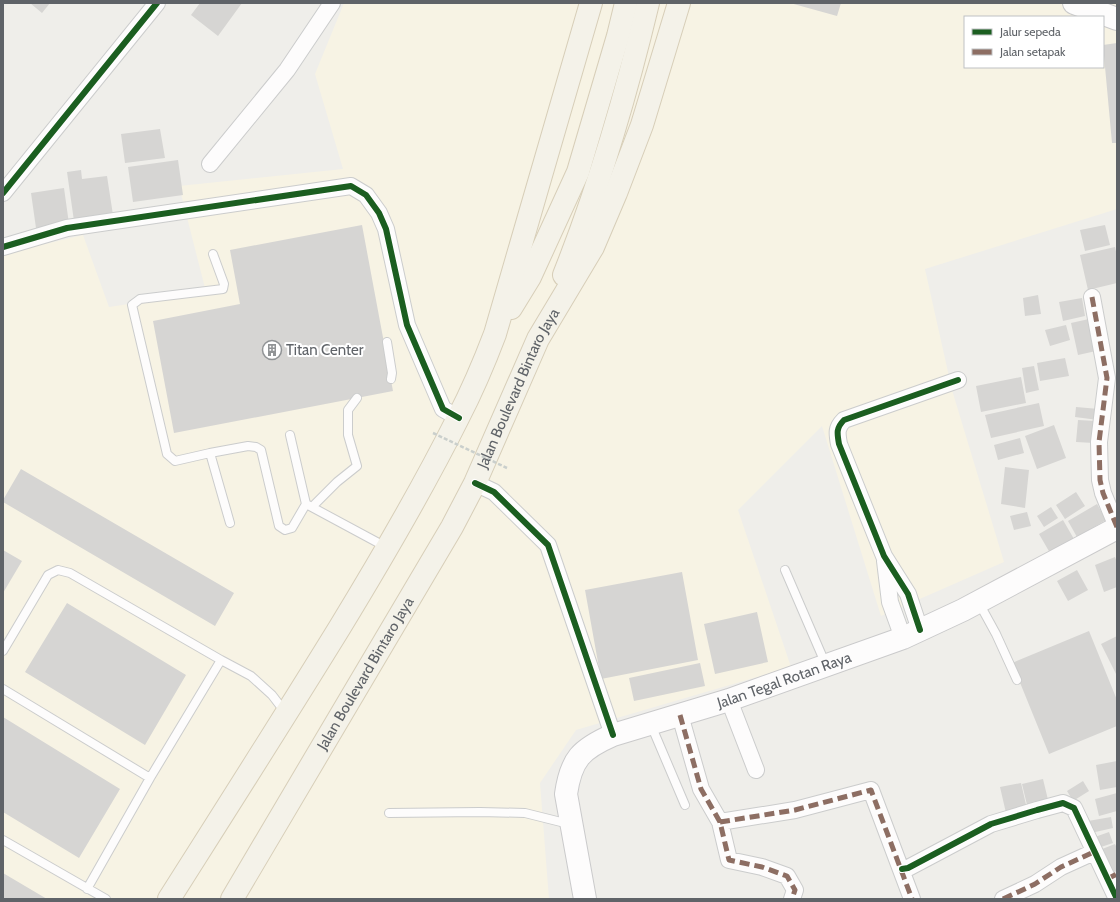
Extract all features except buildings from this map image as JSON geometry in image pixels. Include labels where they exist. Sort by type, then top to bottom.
[{"type":"main road","points":[[169,899],[287,714],[388,548],[421,490],[476,382],[496,334],[591,3]]},
{"type":"main road","points":[[496,334],[530,277],[578,172],[618,36],[626,3]]},
{"type":"main road","points":[[538,339],[569,261],[595,189],[626,90],[648,3]]},
{"type":"main road","name":"Jalan Boulevard Bintaro Jaya","points":[[232,899],[452,527],[475,483],[538,339],[593,247],[616,194],[642,125],[679,3]]},
{"type":"main road","points":[[1074,3],[1117,19]]},
{"type":"main road","name":"Jalan Tegal Rotan Raya","points":[[585,899],[566,794],[572,767],[578,757],[600,740],[650,723],[729,700],[912,634],[978,602],[1117,528]]},
{"type":"street","points":[[3,193],[157,3]]},
{"type":"street","points":[[210,164],[287,70],[332,3]]},
{"type":"street","points":[[3,248],[67,228],[351,186],[366,195],[379,213],[386,229],[407,325],[443,409],[459,418]]},
{"type":"street","points":[[1092,297],[1107,378],[1099,442],[1100,480],[1103,493],[1117,528]]},
{"type":"street","points":[[912,634],[908,594],[884,556],[839,444],[837,433],[839,425],[844,420],[958,380]]},
{"type":"street","points":[[475,483],[494,492],[548,545],[613,735]]},
{"type":"street","points":[[729,700],[756,770]]},
{"type":"street","points":[[680,715],[701,789],[720,822],[729,860],[762,867],[787,876],[796,890],[792,899]]},
{"type":"street","points":[[720,822],[795,810],[871,790],[902,869],[912,899]]},
{"type":"street","points":[[902,869],[908,868],[991,824],[1064,803],[1074,808],[1094,852],[1112,877],[1117,899]]},
{"type":"street","points":[[1003,899],[1036,884],[1061,867],[1094,852]]},
{"type":"lane","points":[[213,254],[224,284],[223,289],[140,299],[132,305],[167,454],[175,461],[248,446],[256,447],[261,450],[278,526],[285,530],[292,528],[309,506],[357,466],[348,435],[348,410],[357,398]]},
{"type":"lane","points":[[387,342],[392,374],[391,379]]},
{"type":"lane","points":[[290,435],[309,506],[388,548]]},
{"type":"lane","points":[[210,453],[230,523]]},
{"type":"lane","points":[[3,651],[48,575],[58,570],[70,573],[221,660],[252,676],[272,695],[287,714]]},
{"type":"lane","points":[[785,570],[826,666]]},
{"type":"lane","points":[[978,602],[996,634],[1017,680]]},
{"type":"lane","points":[[87,889],[150,778],[221,660]]},
{"type":"lane","points":[[3,689],[150,778]]},
{"type":"lane","points":[[650,723],[686,805]]},
{"type":"lane","points":[[389,813],[525,813],[572,825]]},
{"type":"lane","points":[[3,840],[106,899]]},
{"type":"path","points":[[433,433],[507,468]]},
{"type":"shaded area","points":[[344,3],[1117,3],[1117,209],[925,269],[952,390],[1004,562],[881,616],[822,426],[738,510],[791,667],[576,730],[540,783],[549,899],[3,899],[3,254],[83,235],[109,307],[206,292],[179,186],[343,169],[315,74]]},
{"type":"marked path","points":[[1092,297],[1107,378],[1099,442],[1100,480],[1103,493],[1117,527]]},
{"type":"marked path","points":[[680,715],[701,789],[720,822],[729,860],[762,867],[787,876],[795,890],[792,899]]},
{"type":"marked path","points":[[720,822],[795,810],[871,790],[912,899]]},
{"type":"marked path","points":[[1003,899],[1035,884],[1061,867],[1094,852]]},
{"type":"marked path","points":[[1107,879],[1117,874]]},
{"type":"cycle path","points":[[3,193],[157,3]]},
{"type":"cycle path","points":[[3,247],[67,228],[351,186],[366,195],[379,213],[386,229],[407,325],[443,409],[459,418]]},
{"type":"cycle path","points":[[920,630],[908,594],[884,556],[839,444],[838,431],[844,420],[958,380]]},
{"type":"cycle path","points":[[475,483],[494,492],[548,545],[613,735]]},
{"type":"cycle path","points":[[902,869],[908,868],[991,824],[1063,803],[1074,808],[1117,899]]},
{"type":"place","name":"Titan Center","points":[[272,350]]}]
